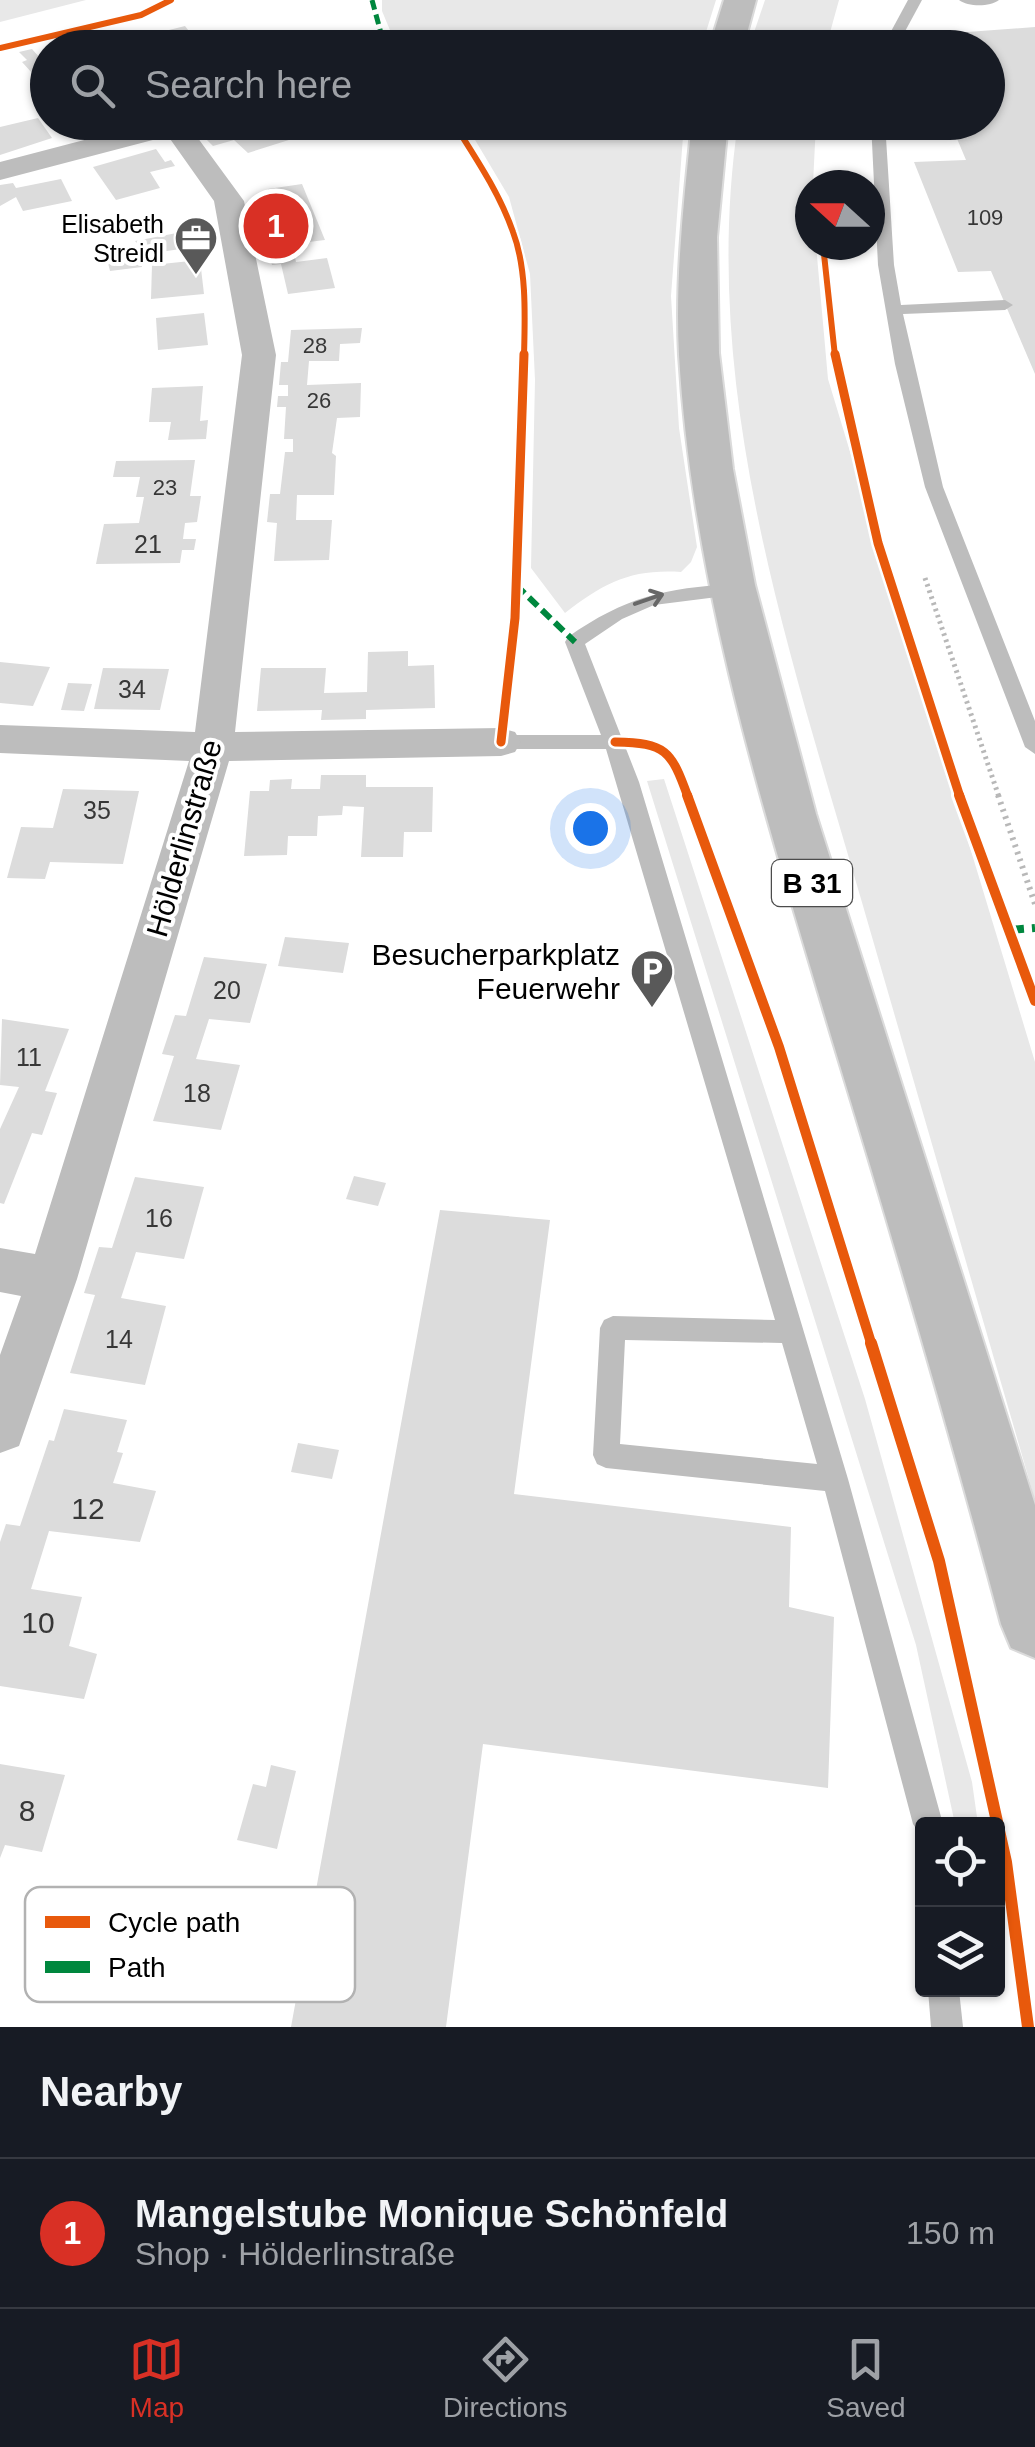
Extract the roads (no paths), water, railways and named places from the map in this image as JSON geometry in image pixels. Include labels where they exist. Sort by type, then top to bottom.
[{"type":"main road","points":[[731,30],[740,0]]},
{"type":"main road","name":"B 31","points":[[708,140],[699,226],[698,301],[710,450],[734,590],[756,685],[819,906],[984,1435],[1035,1624]]},
{"type":"street","points":[[0,171],[120,140]]},
{"type":"street","name":"Hölderlinstraße","points":[[0,1428],[52,1279],[213,746],[258,355],[229,201],[192,140]]},
{"type":"street","points":[[0,739],[213,746],[501,742]]},
{"type":"street","points":[[0,1270],[52,1279]]},
{"type":"lane","points":[[899,30],[915,0]]},
{"type":"lane","points":[[966,0],[992,0]]},
{"type":"lane","points":[[879,140],[886,265],[934,487],[1035,747]]},
{"type":"lane","points":[[894,310],[1005,304]]},
{"type":"lane","points":[[734,590],[662,594],[614,612],[575,642],[615,742],[835,1479],[926,1817]]},
{"type":"lane","points":[[501,742],[615,742]]},
{"type":"lane","points":[[790,1332],[614,1328],[606,1455],[835,1479]]},
{"type":"lane","points":[[945,1997],[947,2027]]},
{"type":"place","name":"Mangelstube Monique Schönfeld","points":[[276,226]]},
{"type":"place","name":"Elisabeth Streidl","points":[[196,276]]},
{"type":"place","name":"Besucherparkplatz Feuerwehr","points":[[652,1009]]}]
